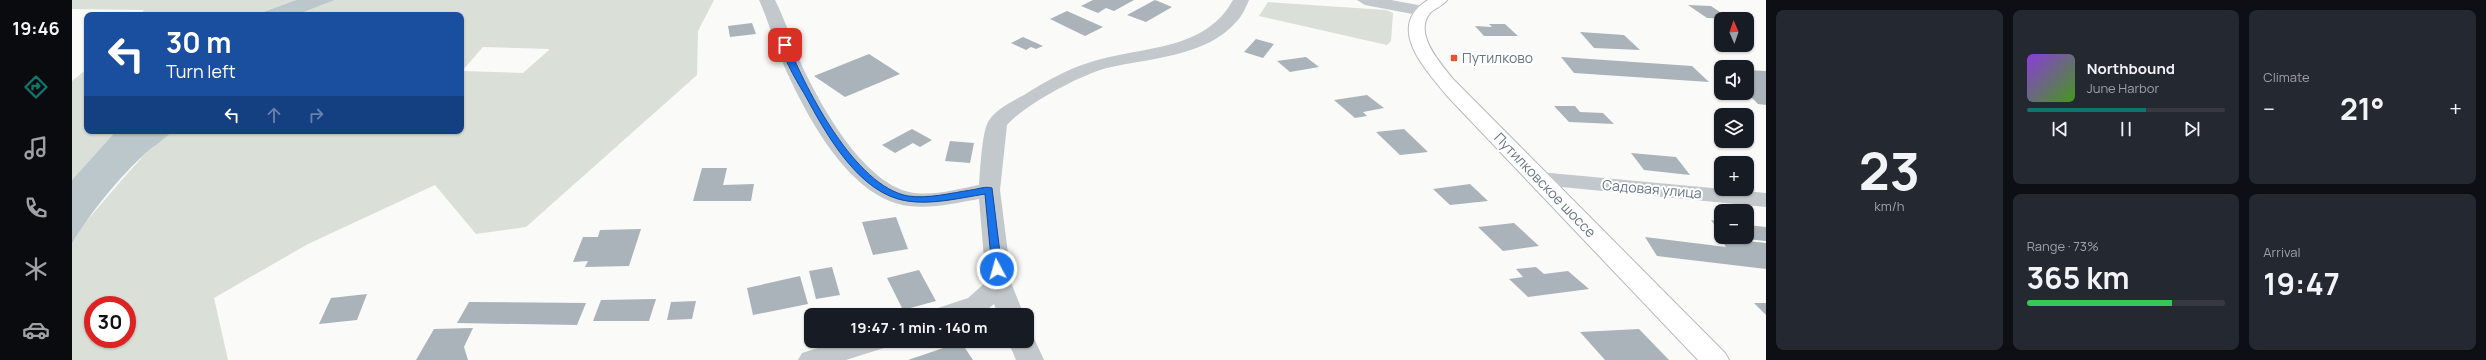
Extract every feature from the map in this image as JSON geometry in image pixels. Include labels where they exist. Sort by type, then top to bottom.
[{"type":"main road","points":[[1423,11],[1439,0]]},
{"type":"main road","name":"Путилковское шоссе","points":[[1423,11],[1418,20],[1416,32],[1420,45],[1433,65],[1456,93],[1715,360]]},
{"type":"street","points":[[767,0],[794,68],[834,141],[860,169],[885,191],[907,199],[936,198],[989,190]]},
{"type":"street","points":[[1008,308],[999,285],[989,190],[997,124],[1006,114],[1082,71],[1104,62],[1185,46],[1219,30],[1234,15],[1241,0]]},
{"type":"street","points":[[1365,0],[1423,11]]},
{"type":"street","name":"Садовая улица","points":[[1538,179],[1766,200]]},
{"type":"street","points":[[966,308],[977,304],[999,285]]},
{"type":"street","points":[[812,360],[851,348]]},
{"type":"street","points":[[1025,348],[1030,360]]},
{"type":"shaded area","points":[[72,0],[296,0],[263,12],[142,12],[144,10],[72,9]]},
{"type":"shaded area","points":[[296,0],[335,0],[304,12],[263,12]]},
{"type":"shaded area","points":[[335,0],[714,0],[698,31],[697,75],[526,227],[476,234],[435,185],[308,244],[214,298],[228,360],[72,360],[72,244],[83,225],[145,154],[168,134],[464,134],[464,71],[523,73],[549,50],[483,47],[464,69],[464,12],[304,12]]},
{"type":"shaded area","points":[[1268,2],[1386,10],[1393,13],[1391,41],[1387,45],[1259,16]]},
{"type":"shaded area","points":[[84,71],[84,134],[113,134],[72,180],[72,81]]},
{"type":"shaded area","points":[[113,134],[169,134],[149,150],[116,184],[96,208],[72,244],[72,180]]},
{"type":"building","points":[[1093,0],[1134,0],[1114,11],[1106,8],[1098,13],[1081,6]]},
{"type":"building","points":[[1155,0],[1172,7],[1146,22],[1127,15]]},
{"type":"building","points":[[1688,5],[1711,6],[1720,12],[1714,12],[1714,18],[1707,18]]},
{"type":"building","points":[[1067,11],[1103,27],[1085,36],[1050,19]]},
{"type":"building","points":[[752,23],[756,34],[730,37],[728,26]]},
{"type":"building","points":[[1489,24],[1505,24],[1518,36],[1484,36],[1475,26],[1492,27]]},
{"type":"building","points":[[1580,32],[1624,35],[1640,50],[1594,48]]},
{"type":"building","points":[[1023,37],[1043,46],[1036,49],[1031,47],[1026,50],[1011,43]]},
{"type":"building","points":[[1256,39],[1274,44],[1263,58],[1244,52]]},
{"type":"building","points":[[869,54],[900,74],[845,97],[814,76]]},
{"type":"building","points":[[1306,57],[1319,67],[1290,72],[1277,61]]},
{"type":"building","points":[[1561,57],[1692,66],[1709,82],[1574,73]]},
{"type":"building","points":[[1754,70],[1766,71],[1766,105],[1758,104],[1754,100]]},
{"type":"building","points":[[1367,95],[1384,108],[1363,112],[1367,116],[1355,118],[1334,100]]},
{"type":"building","points":[[1554,106],[1575,106],[1580,112],[1603,113],[1614,124],[1569,122]]},
{"type":"building","points":[[912,129],[932,140],[920,147],[913,143],[895,153],[882,145]]},
{"type":"building","points":[[1404,129],[1428,152],[1400,155],[1376,132]]},
{"type":"building","points":[[950,141],[974,143],[970,163],[945,161]]},
{"type":"building","points":[[1631,153],[1676,157],[1690,175],[1644,170]]},
{"type":"building","points":[[702,168],[727,168],[723,185],[754,184],[751,201],[693,201]]},
{"type":"building","points":[[1470,184],[1488,201],[1450,205],[1433,189]]},
{"type":"building","points":[[896,217],[908,249],[873,255],[862,222]]},
{"type":"building","points":[[1514,223],[1539,246],[1503,251],[1478,227]]},
{"type":"building","points":[[1754,226],[1766,227],[1766,241],[1754,240]]},
{"type":"building","points":[[641,229],[629,266],[585,267],[588,261],[573,262],[583,237],[598,237],[600,230]]},
{"type":"building","points":[[1645,237],[1726,247],[1724,244],[1754,244],[1754,242],[1766,243],[1766,269],[1657,256]]},
{"type":"building","points":[[832,267],[840,295],[816,299],[809,271]]},
{"type":"building","points":[[1536,267],[1544,274],[1568,271],[1589,289],[1528,297],[1509,279],[1523,277],[1516,269]]},
{"type":"building","points":[[919,270],[936,301],[910,308],[902,308],[887,278]]},
{"type":"building","points":[[800,276],[808,304],[753,315],[747,288]]},
{"type":"building","points":[[367,294],[357,320],[319,324],[331,298]]},
{"type":"building","points":[[656,299],[649,321],[593,321],[601,300]]},
{"type":"building","points":[[696,301],[692,319],[667,320],[671,302]]},
{"type":"building","points":[[469,302],[586,303],[577,325],[457,323]]},
{"type":"building","points":[[1754,303],[1766,303],[1766,315]]},
{"type":"building","points":[[473,328],[464,347],[468,360],[416,360],[434,329]]},
{"type":"building","points":[[1639,329],[1669,360],[1605,360],[1580,332]]},
{"type":"building","points":[[943,348],[965,348],[973,360],[908,360]]},
{"type":"place","name":"Путилково","points":[[1454,58]]},
{"type":"route","points":[[785,45],[794,68],[834,141],[860,169],[885,191],[907,199],[936,198],[989,190],[997,269]]}]
